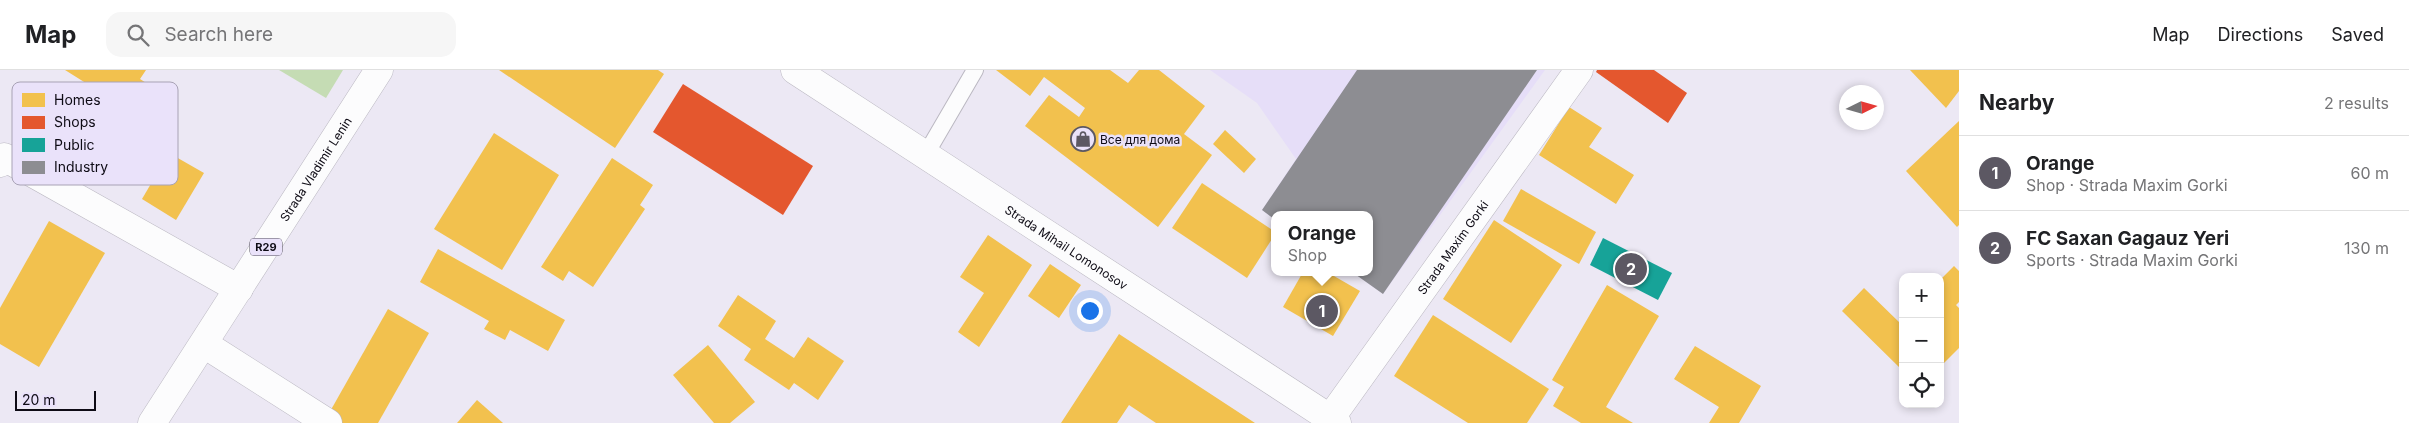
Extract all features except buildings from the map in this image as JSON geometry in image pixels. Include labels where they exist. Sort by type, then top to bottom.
[{"type":"street","name":"Strada Vladimir Lenin","points":[[152,423],[379,70]]},
{"type":"street","name":"Strada Mihail Lomonosov","points":[[795,70],[1331,421]]},
{"type":"street","name":"Strada Maxim Gorki","points":[[1331,421],[1579,70]]},
{"type":"street","points":[[0,163],[4,157],[12,161]]},
{"type":"street","points":[[54,185],[239,289]]},
{"type":"street","points":[[204,344],[328,423]]},
{"type":"lane","points":[[926,154],[975,70]]},
{"type":"shaded area","points":[[1210,70],[1545,70],[1383,294],[1358,276],[1373,276],[1373,211],[1271,211],[1271,217],[1262,210],[1296,159],[1257,103]]},
{"type":"green space","points":[[279,70],[343,70],[326,98]]},
{"type":"place","name":"Все для дома","points":[[1083,139]]},
{"type":"place","name":"FC Saxan Gagauz Yeri","points":[[1631,269]]},
{"type":"place","name":"Orange","points":[[1322,311]]}]
